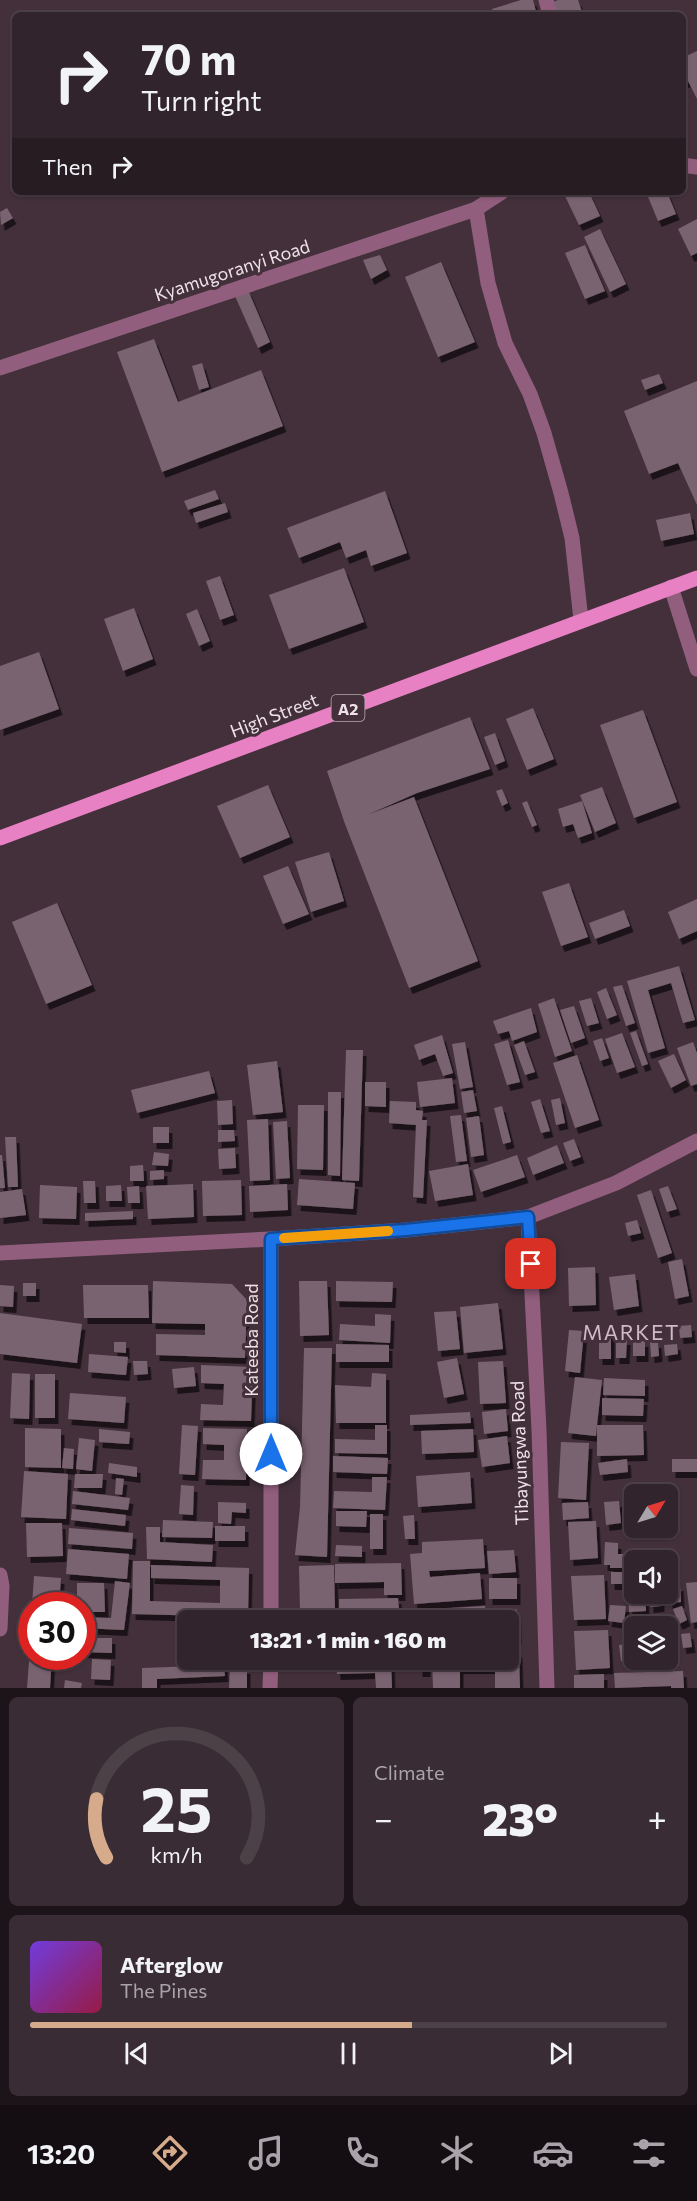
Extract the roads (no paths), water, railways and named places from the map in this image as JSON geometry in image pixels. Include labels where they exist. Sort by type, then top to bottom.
[{"type":"main road","name":"High Street","points":[[0,838],[697,578]]},
{"type":"street","name":"Kyamugoranyi Road","points":[[0,368],[476,208],[497,195]]},
{"type":"street","points":[[476,208],[488,283],[505,343],[530,394],[561,493],[572,538],[581,620]]},
{"type":"street","points":[[670,587],[697,669]]},
{"type":"street","points":[[0,1253],[406,1230],[528,1217],[616,1183],[697,1142]]},
{"type":"street","name":"Tibayungwa Road","points":[[528,1217],[547,1688]]},
{"type":"street","name":"Kateeba Road","points":[[271,1239],[271,1610]]},
{"type":"street","points":[[0,1575],[2,1586],[0,1629]]},
{"type":"street","points":[[270,1688],[271,1670]]},
{"type":"district","name":"MARKET","points":[[631,1331]]}]
